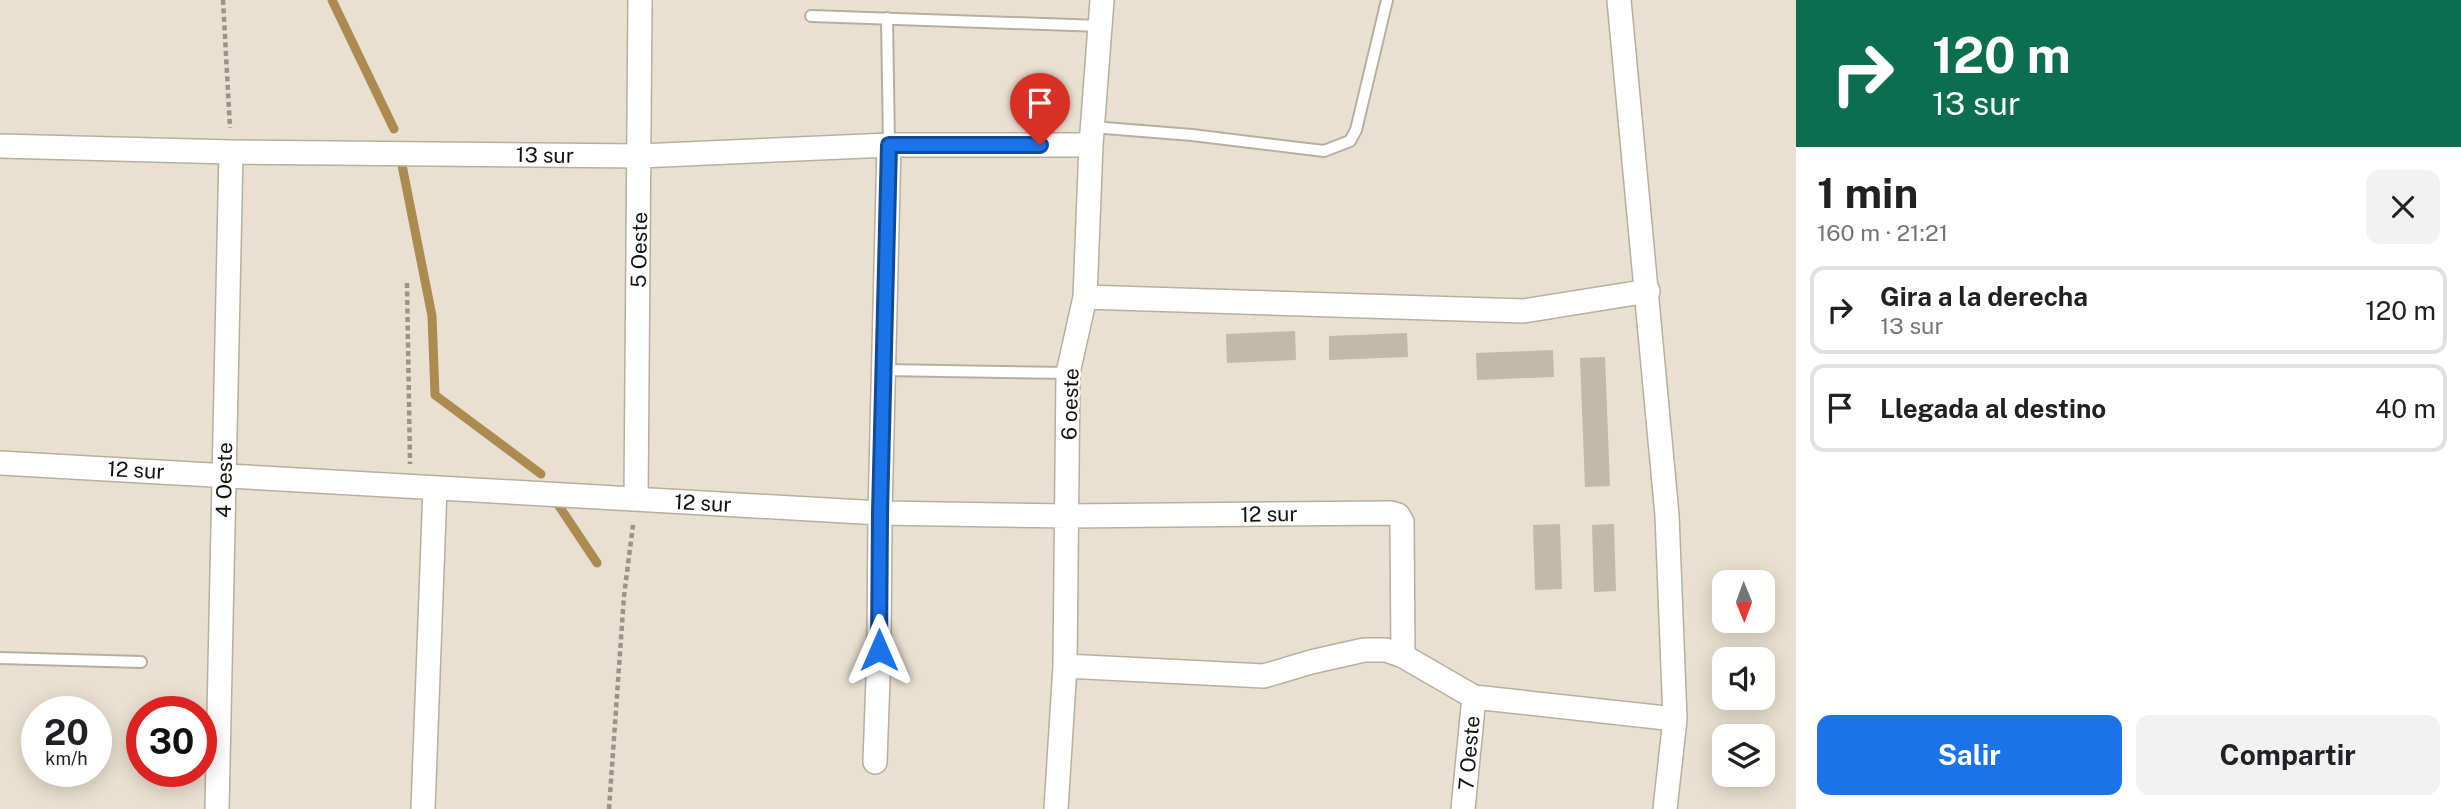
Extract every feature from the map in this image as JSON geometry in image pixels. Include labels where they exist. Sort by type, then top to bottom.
[{"type":"street","name":"5 Oeste","points":[[636,499],[640,0]]},
{"type":"street","name":"6 oeste","points":[[1056,809],[1065,666],[1068,373],[1085,297],[1091,136],[1102,0]]},
{"type":"street","points":[[1619,0],[1667,515],[1675,719],[1665,809]]},
{"type":"street","name":"13 sur","points":[[0,146],[231,152],[640,156],[1091,136]]},
{"type":"street","points":[[875,762],[889,145]]},
{"type":"street","name":"4 Oeste","points":[[217,809],[231,152]]},
{"type":"street","points":[[1085,297],[1524,311],[1647,291]]},
{"type":"street","name":"12 sur","points":[[0,463],[880,513],[1068,516],[1391,513],[1398,515],[1402,522],[1403,656]]},
{"type":"street","points":[[423,809],[435,488]]},
{"type":"street","points":[[1065,666],[1264,676],[1364,650],[1386,650],[1403,656],[1474,697],[1675,719]]},
{"type":"street","name":"7 Oeste","points":[[1463,809],[1474,697]]},
{"type":"lane","points":[[1091,136],[1192,135],[1324,151],[1350,141],[1356,130],[1387,0]]},
{"type":"lane","points":[[811,16],[1101,26]]},
{"type":"lane","points":[[887,18],[889,145]]},
{"type":"lane","points":[[883,370],[1068,373]]},
{"type":"lane","points":[[0,657],[141,662]]},
{"type":"path","points":[[223,0],[231,152]]},
{"type":"path","points":[[407,283],[411,486]]},
{"type":"path","points":[[608,809],[624,596],[636,499]]},
{"type":"building","points":[[1295,331],[1296,360],[1227,363],[1226,334]]},
{"type":"building","points":[[1407,333],[1408,357],[1329,360],[1329,336]]},
{"type":"building","points":[[1553,350],[1554,377],[1477,380],[1476,353]]},
{"type":"building","points":[[1605,357],[1610,486],[1585,487],[1580,358]]},
{"type":"building","points":[[1560,524],[1562,589],[1535,590],[1533,525]]},
{"type":"building","points":[[1614,524],[1616,591],[1594,592],[1592,525]]},
{"type":"waterway","points":[[332,0],[394,129]]},
{"type":"waterway","points":[[402,165],[432,316],[435,395],[541,474]]},
{"type":"waterway","points":[[559,506],[597,563]]},
{"type":"route","points":[[879,650],[889,145],[1040,145]]}]
